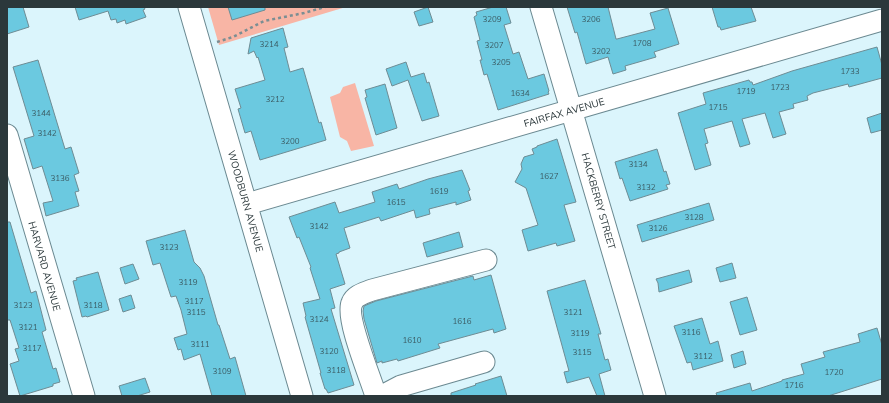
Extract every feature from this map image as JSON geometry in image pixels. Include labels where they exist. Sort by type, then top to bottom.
[{"type":"street","name":"WOODBURN AVENUE","points":[[188,7],[247,204],[302,396]]},
{"type":"street","name":"HACKBERRY STREET","points":[[542,7],[654,396]]},
{"type":"street","name":"FAIRFAX AVENUE","points":[[247,204],[882,20]]},
{"type":"street","name":"HARVARD AVENUE","points":[[7,135],[84,396]]},
{"type":"street","points":[[376,396],[356,338],[350,310],[352,302],[360,294],[372,290],[486,260]]},
{"type":"street","points":[[382,396],[401,386],[484,362]]},
{"type":"path","points":[[214,42],[233,37],[264,21],[325,7]]},
{"type":"shaded area","points":[[208,7],[346,7],[219,45]]},
{"type":"shaded area","points":[[355,83],[374,146],[351,151],[347,141],[340,137],[330,97],[340,93],[343,87]]},
{"type":"building","points":[[7,7],[23,7],[29,27],[7,34]]},
{"type":"building","points":[[75,7],[144,7],[145,9],[143,10],[146,17],[126,24],[125,20],[117,23],[116,19],[111,20],[108,11],[79,20]]},
{"type":"building","points":[[228,7],[265,7],[265,10],[232,20]]},
{"type":"building","points":[[428,7],[433,22],[419,26],[414,12]]},
{"type":"building","points":[[493,7],[506,7],[511,23],[504,25],[513,54],[519,52],[528,79],[544,74],[549,94],[498,110],[487,74],[484,75],[480,60],[482,60],[477,41],[480,40],[474,17],[477,15],[476,12]]},
{"type":"building","points":[[567,7],[608,7],[616,39],[655,29],[650,13],[668,8],[679,44],[654,52],[656,57],[625,66],[626,70],[613,74],[608,57],[586,64],[577,32],[575,33]]},
{"type":"building","points":[[712,7],[751,7],[756,21],[721,30],[720,27],[718,27]]},
{"type":"building","points":[[283,28],[288,47],[284,48],[290,72],[303,68],[319,123],[321,122],[326,140],[260,160],[251,131],[245,133],[238,109],[241,108],[235,89],[265,80],[258,57],[257,58],[254,51],[248,54],[251,38]]},
{"type":"building","points":[[877,47],[882,65],[882,78],[849,87],[848,84],[813,93],[807,96],[808,100],[793,104],[794,108],[779,112],[786,134],[773,138],[765,113],[742,119],[750,144],[740,147],[732,121],[704,129],[708,143],[705,144],[711,165],[695,170],[678,113],[706,104],[703,93],[749,80],[753,85],[792,71]]},
{"type":"building","points":[[38,60],[65,149],[71,147],[79,173],[74,175],[79,191],[75,192],[79,206],[46,216],[43,203],[53,201],[42,166],[33,169],[24,139],[34,136],[13,67]]},
{"type":"building","points":[[406,62],[411,77],[424,73],[427,83],[429,82],[439,116],[422,121],[408,80],[392,86],[386,69]]},
{"type":"building","points":[[385,84],[397,128],[376,135],[365,98],[367,97],[365,90]]},
{"type":"building","points":[[882,113],[882,130],[871,133],[867,118]]},
{"type":"building","points":[[557,139],[576,202],[564,205],[575,241],[557,246],[556,243],[528,251],[522,230],[538,225],[526,188],[515,182],[522,169],[521,164],[524,157],[534,154],[532,149],[537,146]]},
{"type":"building","points":[[657,149],[664,172],[666,171],[670,184],[666,185],[668,189],[630,201],[622,178],[620,179],[615,162]]},
{"type":"building","points":[[462,170],[470,190],[468,191],[471,200],[456,205],[456,202],[429,209],[430,214],[416,218],[414,210],[381,221],[379,217],[344,228],[350,248],[336,254],[345,284],[330,289],[335,308],[331,309],[354,385],[328,393],[325,389],[320,373],[305,317],[303,303],[320,299],[310,268],[311,267],[289,217],[335,202],[339,213],[375,202],[372,192],[397,184],[399,189],[428,179]]},
{"type":"building","points":[[709,203],[714,220],[642,242],[637,225]]},
{"type":"building","points":[[7,222],[10,222],[31,293],[36,291],[46,330],[42,332],[53,369],[56,368],[60,382],[53,384],[53,386],[20,396],[10,364],[19,361],[15,349],[19,348],[10,320],[7,320]]},
{"type":"building","points":[[185,230],[194,262],[200,268],[204,276],[218,325],[230,359],[235,357],[246,396],[212,396],[200,354],[184,360],[181,349],[178,350],[174,338],[187,334],[181,310],[176,296],[171,297],[160,263],[153,265],[146,241]]},
{"type":"building","points":[[459,232],[463,247],[427,257],[423,243]]},
{"type":"building","points":[[732,263],[736,278],[720,282],[716,268]]},
{"type":"building","points":[[133,264],[139,279],[125,284],[120,268]]},
{"type":"building","points":[[689,270],[692,282],[659,292],[656,279]]},
{"type":"building","points":[[98,272],[109,310],[87,317],[82,317],[73,281],[77,280],[76,278]]},
{"type":"building","points":[[491,275],[506,329],[494,333],[493,329],[438,344],[440,348],[398,361],[397,359],[377,363],[364,319],[364,306],[376,301],[473,276],[474,280]]},
{"type":"building","points":[[585,280],[601,334],[598,334],[605,360],[608,359],[611,370],[599,374],[605,396],[597,396],[589,377],[567,383],[564,372],[569,371],[547,291]]},
{"type":"building","points":[[131,295],[135,308],[123,312],[119,299]]},
{"type":"building","points":[[747,297],[757,330],[740,335],[730,302]]},
{"type":"building","points":[[702,318],[710,344],[718,341],[723,361],[693,370],[691,362],[687,363],[674,326]]},
{"type":"building","points":[[877,328],[882,345],[882,379],[828,396],[717,396],[716,393],[750,383],[752,391],[804,374],[801,364],[825,357],[823,352],[860,342],[858,334]]},
{"type":"building","points":[[743,351],[746,364],[734,368],[731,355]]},
{"type":"building","points":[[501,376],[507,396],[451,396],[451,393]]},
{"type":"building","points":[[145,378],[150,392],[137,396],[122,396],[119,386]]}]
